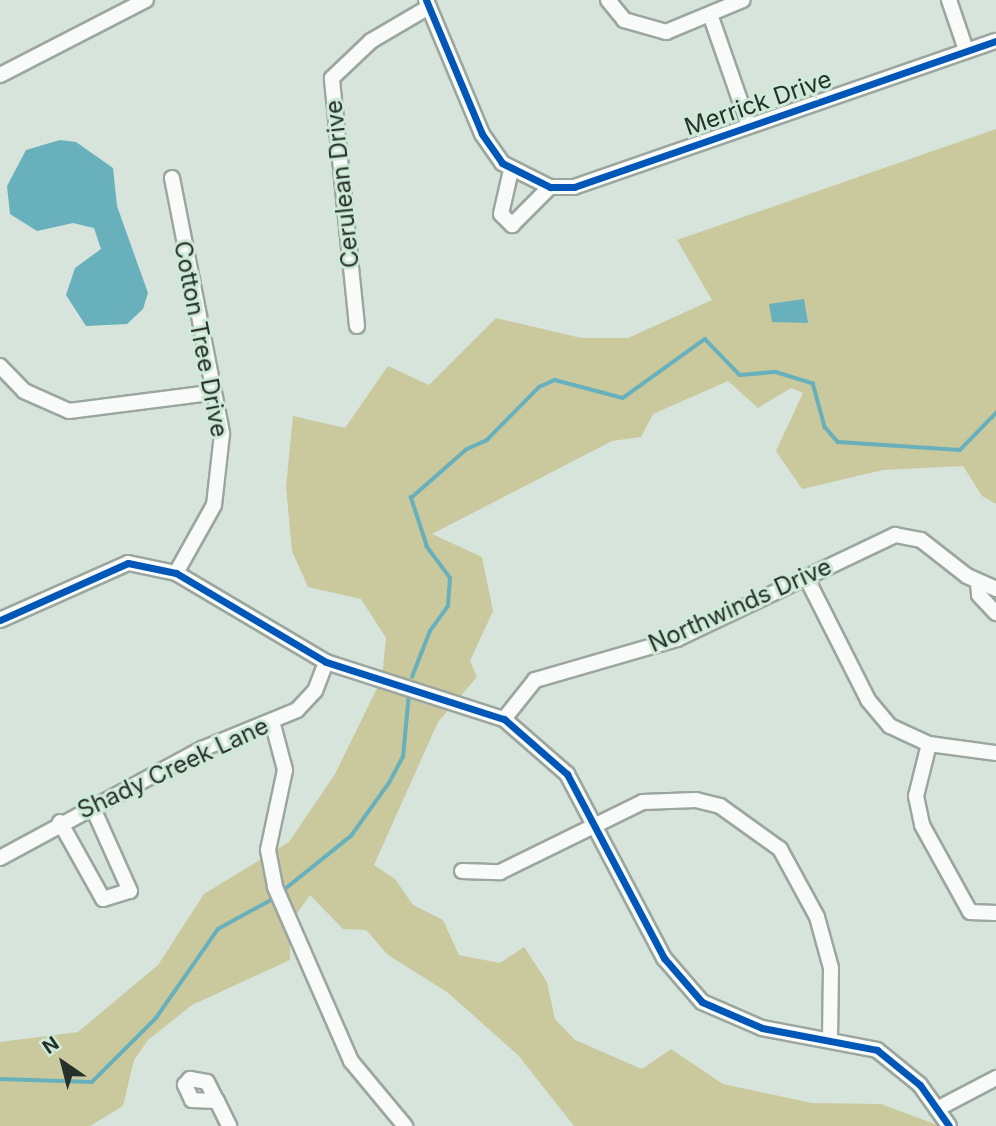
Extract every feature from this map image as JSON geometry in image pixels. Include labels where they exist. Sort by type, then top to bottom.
[{"type":"street","points":[[0,75],[146,0]]},
{"type":"street","points":[[608,0],[624,20],[646,30],[666,32],[711,17],[743,0]]},
{"type":"street","points":[[949,0],[966,50]]},
{"type":"street","name":"Merrick Drive","points":[[427,4],[482,134],[511,170],[530,182],[550,187],[574,187],[996,41]]},
{"type":"street","name":"Cerulean Drive","points":[[356,326],[332,78],[371,41],[427,4]]},
{"type":"street","points":[[711,17],[749,126]]},
{"type":"street","points":[[511,170],[505,222],[520,224],[533,199],[550,187]]},
{"type":"street","name":"Cotton Tree Drive","points":[[172,178],[210,393],[222,434],[214,505],[176,573]]},
{"type":"street","points":[[0,366],[24,391],[69,411],[210,393]]},
{"type":"street","name":"Northwinds Drive","points":[[504,719],[535,680],[677,639],[895,536],[921,540],[978,583],[996,589]]},
{"type":"street","points":[[0,620],[105,568],[128,563],[176,573],[326,662],[463,701],[504,719],[554,759],[595,824],[664,958],[702,1002],[762,1028],[830,1037],[877,1050],[920,1085],[949,1126]]},
{"type":"street","points":[[806,577],[868,700],[891,726],[929,744],[996,753]]},
{"type":"street","name":"Northwinds Drive","points":[[978,583],[979,595],[996,613]]},
{"type":"street","name":"Shady Creek Lane","points":[[0,858],[60,822],[308,702],[326,662]]},
{"type":"street","points":[[272,721],[285,770],[268,850],[275,887],[351,1061],[405,1126]]},
{"type":"street","points":[[929,744],[916,796],[922,825],[970,912],[996,913]]},
{"type":"street","points":[[462,871],[500,872],[643,802],[696,800],[761,830],[793,870],[825,943],[830,1037]]},
{"type":"street","points":[[60,822],[105,901],[130,891],[92,806]]},
{"type":"street","points":[[937,1109],[996,1078]]},
{"type":"street","points":[[217,1101],[229,1126]]},
{"type":"green space","points":[[996,129],[996,504],[982,496],[963,466],[883,470],[802,489],[776,451],[803,393],[791,388],[758,408],[728,381],[653,414],[641,437],[612,441],[432,534],[482,557],[493,611],[470,661],[477,677],[438,722],[374,865],[395,879],[413,905],[443,920],[459,955],[500,963],[524,947],[547,982],[555,1019],[575,1040],[642,1069],[671,1049],[723,1084],[812,1103],[881,1104],[940,1126],[574,1126],[518,1055],[447,992],[388,955],[366,930],[343,929],[310,895],[290,923],[290,960],[192,1005],[148,1040],[134,1060],[123,1106],[90,1126],[0,1126],[0,1042],[78,1032],[158,965],[204,894],[289,842],[335,774],[382,678],[386,638],[361,599],[308,587],[292,551],[286,487],[293,416],[345,428],[388,366],[429,385],[496,318],[581,338],[628,338],[712,300],[677,240]]},
{"type":"water","points":[[60,140],[76,142],[113,168],[117,206],[148,293],[143,309],[127,324],[86,326],[66,295],[75,268],[101,249],[94,228],[73,223],[37,231],[10,214],[7,186],[26,150]]},
{"type":"water","points":[[804,299],[808,323],[772,322],[769,304]]},
{"type":"waterway","points":[[412,677],[430,631],[448,606],[450,578],[427,547],[411,498],[467,449],[487,440],[539,387],[555,380],[623,398],[705,339],[740,375],[776,372],[813,383],[825,427],[838,442],[960,450],[996,413]]},
{"type":"waterway","points":[[285,889],[351,836],[389,783],[403,757],[409,694]]},
{"type":"waterway","points":[[0,1079],[92,1082],[156,1018],[218,929],[271,900]]},
{"type":"cycle path","points":[[426,0],[482,134],[502,163],[550,187],[574,187],[996,41]]},
{"type":"cycle path","points":[[0,620],[128,563],[176,573],[326,662],[504,719],[567,774],[664,958],[702,1002],[762,1028],[877,1050],[920,1085],[949,1126]]}]
